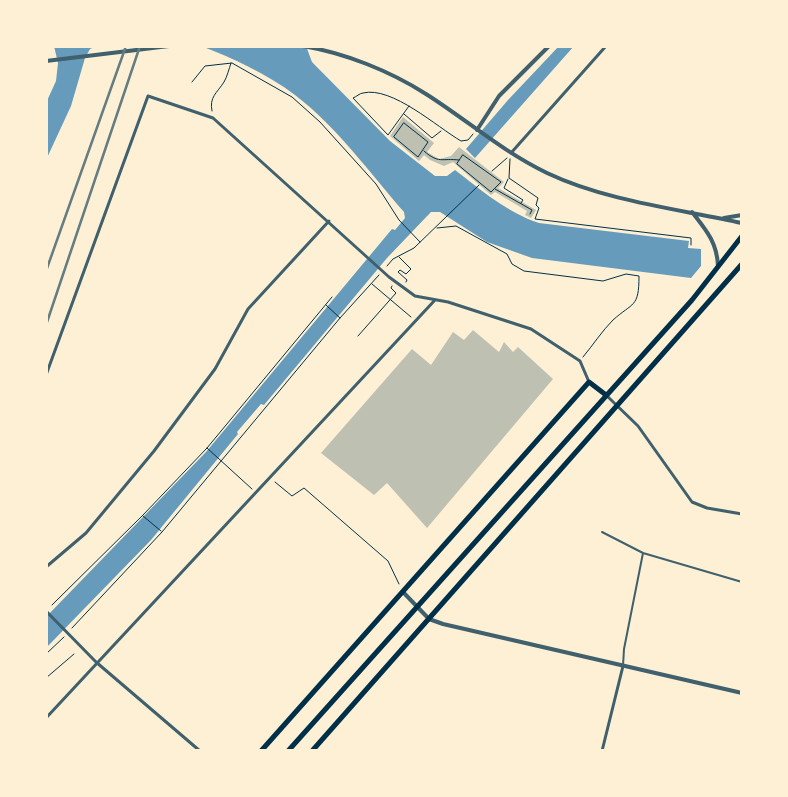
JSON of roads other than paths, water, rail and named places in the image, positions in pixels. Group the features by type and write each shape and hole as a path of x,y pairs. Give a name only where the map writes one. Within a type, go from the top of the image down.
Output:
{"main road":[{"path":"288,751 706,282 742,236"},
{"path":"312,751 742,264"},
{"path":"261,751 589,382 606,395"}],"street":[{"path":"46,61 169,46"},
{"path":"303,46 353,60 394,76 426,94 511,154 548,173 595,191 742,222"},
{"path":"477,130 498,96 549,46"},
{"path":"511,154 606,46"},
{"path":"46,374 148,96 213,118 350,240 388,277 415,296 435,300 531,329 580,361 589,382"},
{"path":"692,212 712,238 717,253 718,267"},
{"path":"723,218 742,215"},
{"path":"46,567 86,533 154,451 215,370 248,309 328,221"},
{"path":"46,718 96,662 435,300"},
{"path":"606,395 638,426 692,502 707,508 742,514"},
{"path":"403,592 415,607 429,619 742,693"},
{"path":"46,611 96,662 200,751"},
{"path":"602,751 623,666"}],"lane":[{"path":"602,532 643,553 742,582"},
{"path":"623,666 624,649 643,553"}],"water":[{"path":"54,46 97,46 90,49 85,58 71,106 46,160 46,103 56,81 58,63"},
{"path":"201,46 306,46 312,62 390,141 435,176 447,176 455,170 506,207 539,223 689,241 688,248 701,249 701,266 691,278 532,258 487,242 440,212 431,212 387,258 264,405 261,404 237,432 238,434 151,540 46,648 46,617 206,452 392,229 395,230 405,218 404,212 352,150 325,121 295,95 261,73"},
{"path":"559,46 574,46 475,158 466,149 508,100"}],"railway":[{"path":"46,271 126,46"},
{"path":"46,325 140,46"}]}
